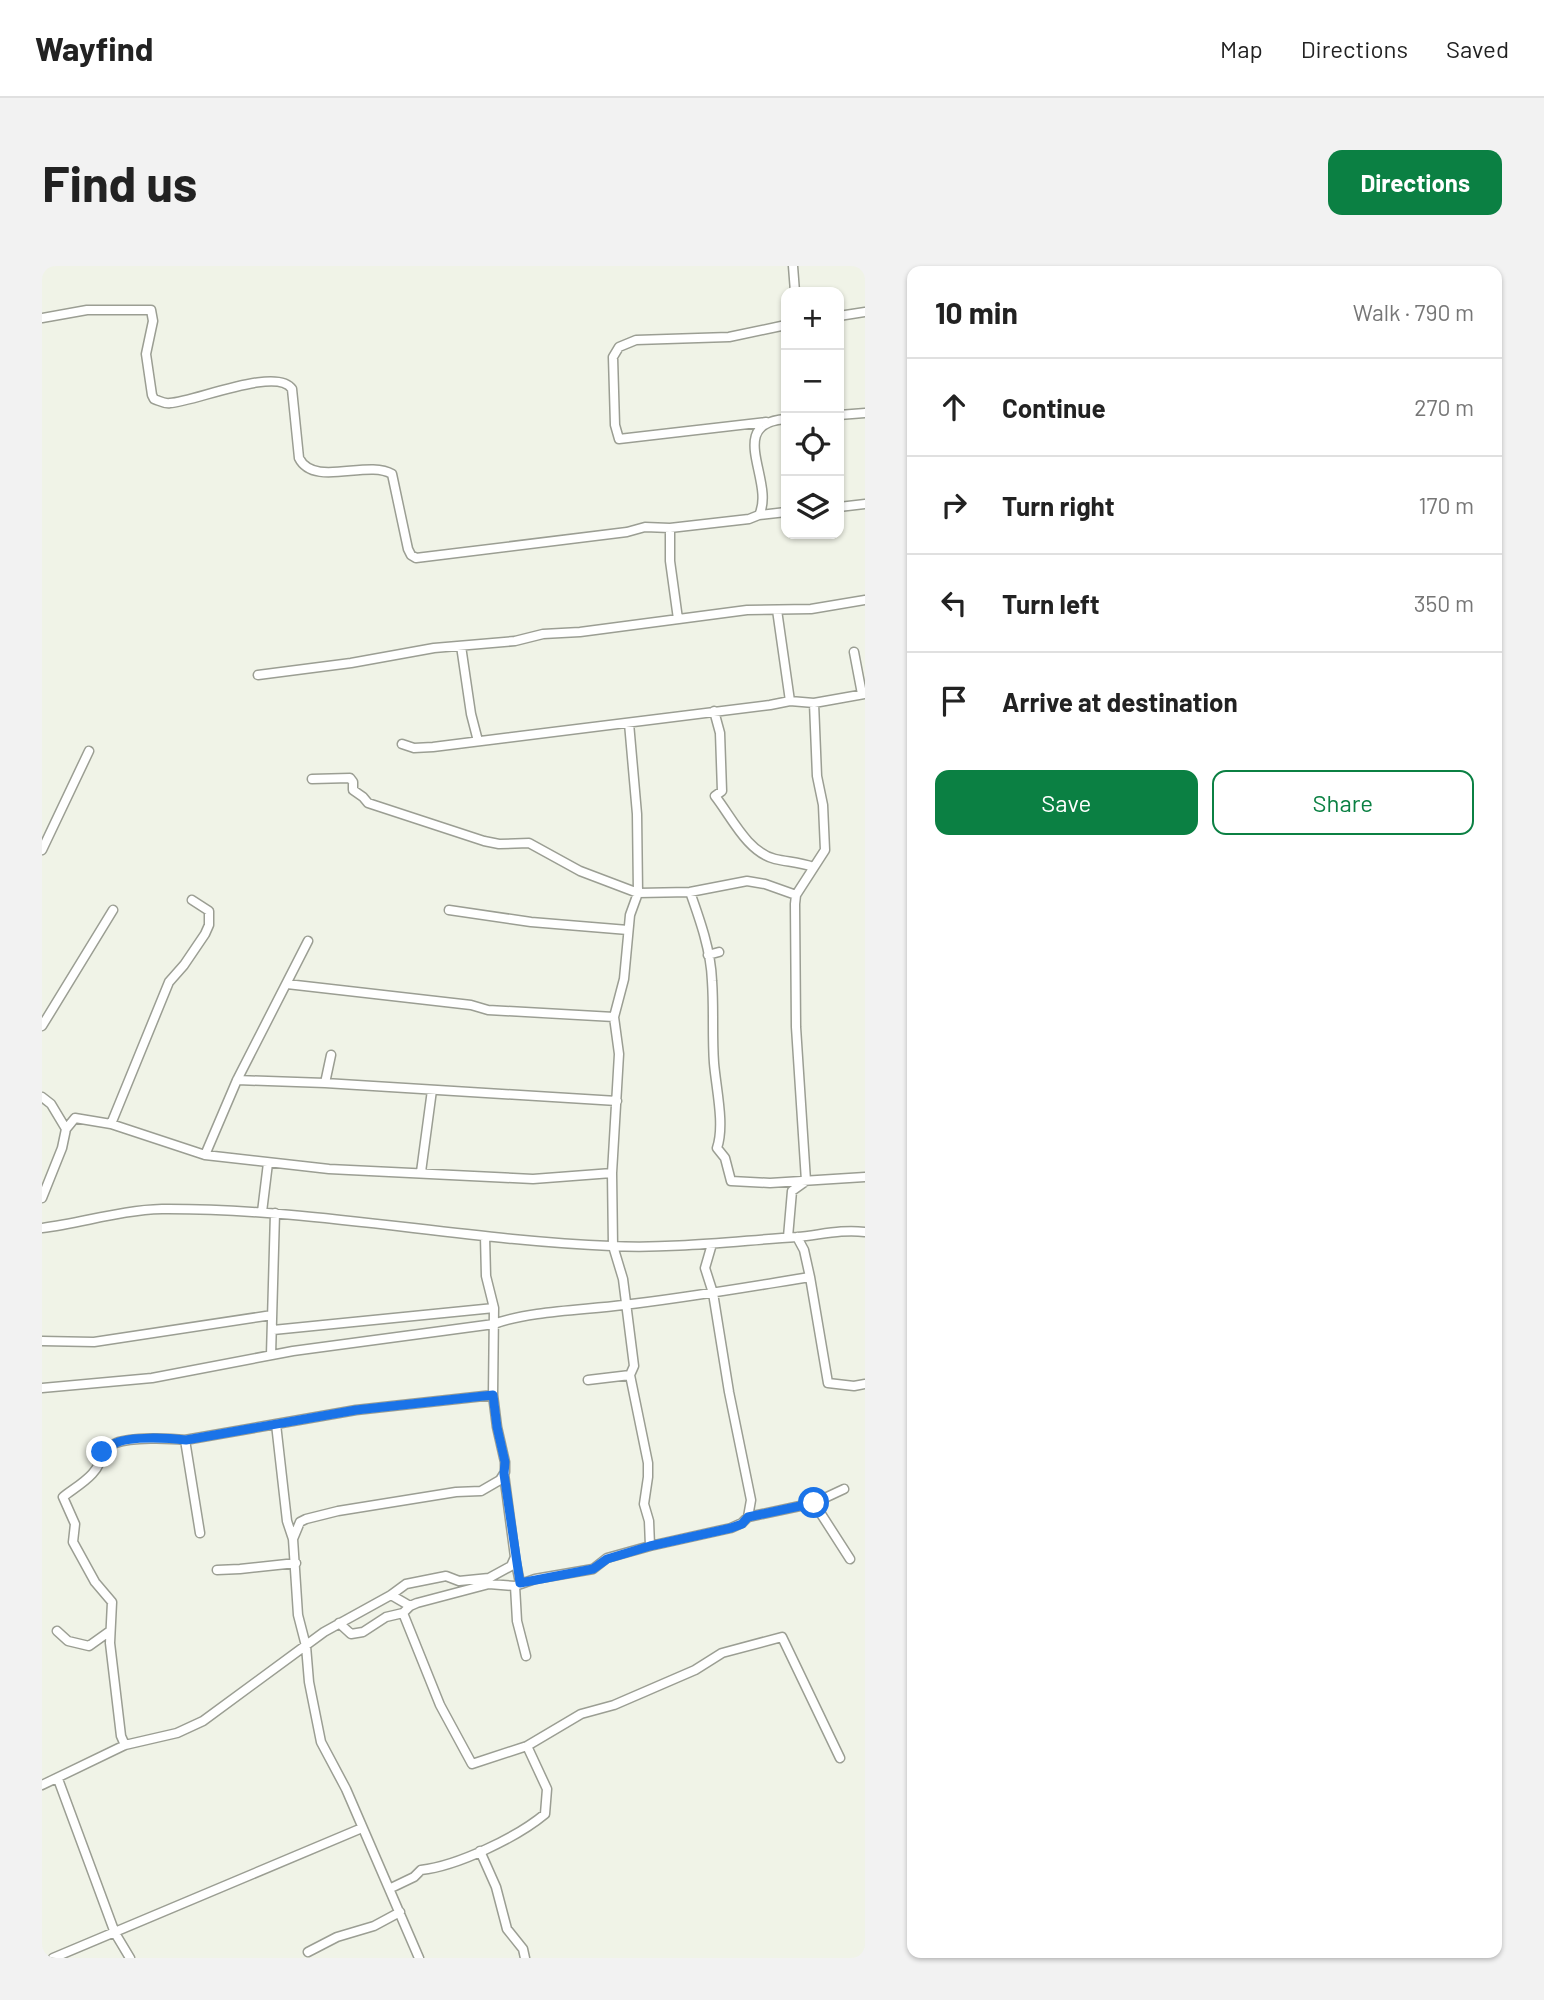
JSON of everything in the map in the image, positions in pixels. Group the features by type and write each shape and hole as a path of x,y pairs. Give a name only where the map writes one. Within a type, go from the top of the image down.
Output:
{"street":[{"path":"793,266 795,287"},
{"path":"42,318 87,310 151,310 153,321 146,354 152,395 154,399 166,404 191,400 238,386 284,382 289,384 292,389 299,458 302,464 316,472 382,469 392,474 408,548 416,558 627,532 645,527 670,528 781,513"},
{"path":"844,315 865,312"},
{"path":"781,326 729,337 636,340 619,347 613,357 615,425 619,439 781,420"},
{"path":"844,415 865,413"},
{"path":"759,515 764,496 754,449 755,438 769,422"},
{"path":"844,506 865,504"},
{"path":"670,528 670,561 678,619"},
{"path":"258,675 434,648 747,610 811,609 865,600"},
{"path":"777,610 790,701"},
{"path":"461,646 471,714 478,741"},
{"path":"402,744 414,748 433,747 790,701 814,703 863,694 854,652"},
{"path":"806,1181 794,964 796,895 813,867 824,856 825,850 823,805 817,776 814,703"},
{"path":"714,711 720,733 722,791 715,796 727,810 740,834 764,853 774,859 813,867"},
{"path":"629,723 637,814 638,893 630,915 624,979 614,1017 619,1054 612,1173 612,1246 623,1279 634,1366 630,1376 648,1463 644,1504 649,1521 650,1546"},
{"path":"42,850 89,751"},
{"path":"312,779 350,778 353,782 352,790 374,806 484,841 499,844 529,843 580,872 638,893 691,892 747,881 796,895"},
{"path":"691,892 712,980 712,1043 720,1102 720,1138 717,1148 724,1158 732,1181 769,1183 865,1177"},
{"path":"111,1125 169,982 192,954 209,925 209,911 192,900"},
{"path":"42,1026 113,910"},
{"path":"449,910 531,922 628,930"},
{"path":"205,1155 237,1080 308,941"},
{"path":"708,955 719,952"},
{"path":"287,985 488,1010 614,1017"},
{"path":"325,1083 331,1055"},
{"path":"237,1080 617,1101"},
{"path":"421,1172 432,1090"},
{"path":"42,1097 51,1104 66,1129"},
{"path":"42,1198 62,1148 66,1129 75,1118 111,1125 205,1155 268,1163 329,1169 533,1179 612,1173"},
{"path":"262,1212 268,1163"},
{"path":"806,1181 792,1191 793,1237 804,1250 828,1383 854,1386 865,1384"},
{"path":"42,1228 95,1217 160,1209 275,1213 485,1236 612,1246 712,1244 846,1230 865,1231"},
{"path":"271,1355 275,1213"},
{"path":"485,1236 486,1276 495,1324 493,1395 505,1462 504,1474 515,1557 517,1621 526,1656"},
{"path":"339,1623 351,1634 363,1632 406,1610 489,1584 517,1584 593,1569 607,1559 650,1546 742,1524 748,1517 751,1500 729,1392 713,1293 705,1268 712,1244"},
{"path":"42,1388 152,1378 271,1355 810,1277"},
{"path":"273,1330 494,1308"},
{"path":"42,1341 94,1342 272,1315"},
{"path":"588,1380 630,1376"},
{"path":"125,1745 121,1736 110,1632 111,1602 95,1582 73,1542 75,1524 63,1497 97,1469 102,1452 115,1443 165,1437 186,1440 379,1407 493,1395"},
{"path":"276,1424 287,1521 296,1563 298,1615 306,1646 309,1682 321,1742 346,1789 391,1888 419,1958"},
{"path":"186,1440 201,1533"},
{"path":"293,1539 300,1522 306,1519 338,1511 456,1492 481,1491 500,1480 504,1474"},
{"path":"748,1517 814,1503 844,1489"},
{"path":"814,1503 850,1559"},
{"path":"42,1785 125,1745 177,1733 204,1721 339,1623 406,1584 446,1576 459,1581 489,1578 511,1566 515,1557"},
{"path":"217,1570 296,1563"},
{"path":"391,1595 406,1610 440,1706 472,1764 527,1745 581,1714 614,1705 695,1670 722,1653 782,1637 839,1758"},
{"path":"57,1631 68,1641 89,1646 110,1632"},
{"path":"391,1888 414,1877 421,1870 436,1868 499,1844 528,1828 545,1814 547,1788 527,1745"},
{"path":"58,1779 115,1933 130,1958"},
{"path":"53,1958 362,1828"},
{"path":"480,1851 496,1887 507,1928 523,1949 525,1958"},
{"path":"308,1952 337,1937 374,1926 400,1912"}],"route":[{"path":"102,1452 115,1443 165,1437 186,1440 356,1410 493,1395 505,1462 504,1474 520,1583 593,1569 607,1559 650,1546 731,1528 742,1524 748,1517 814,1503"}]}
